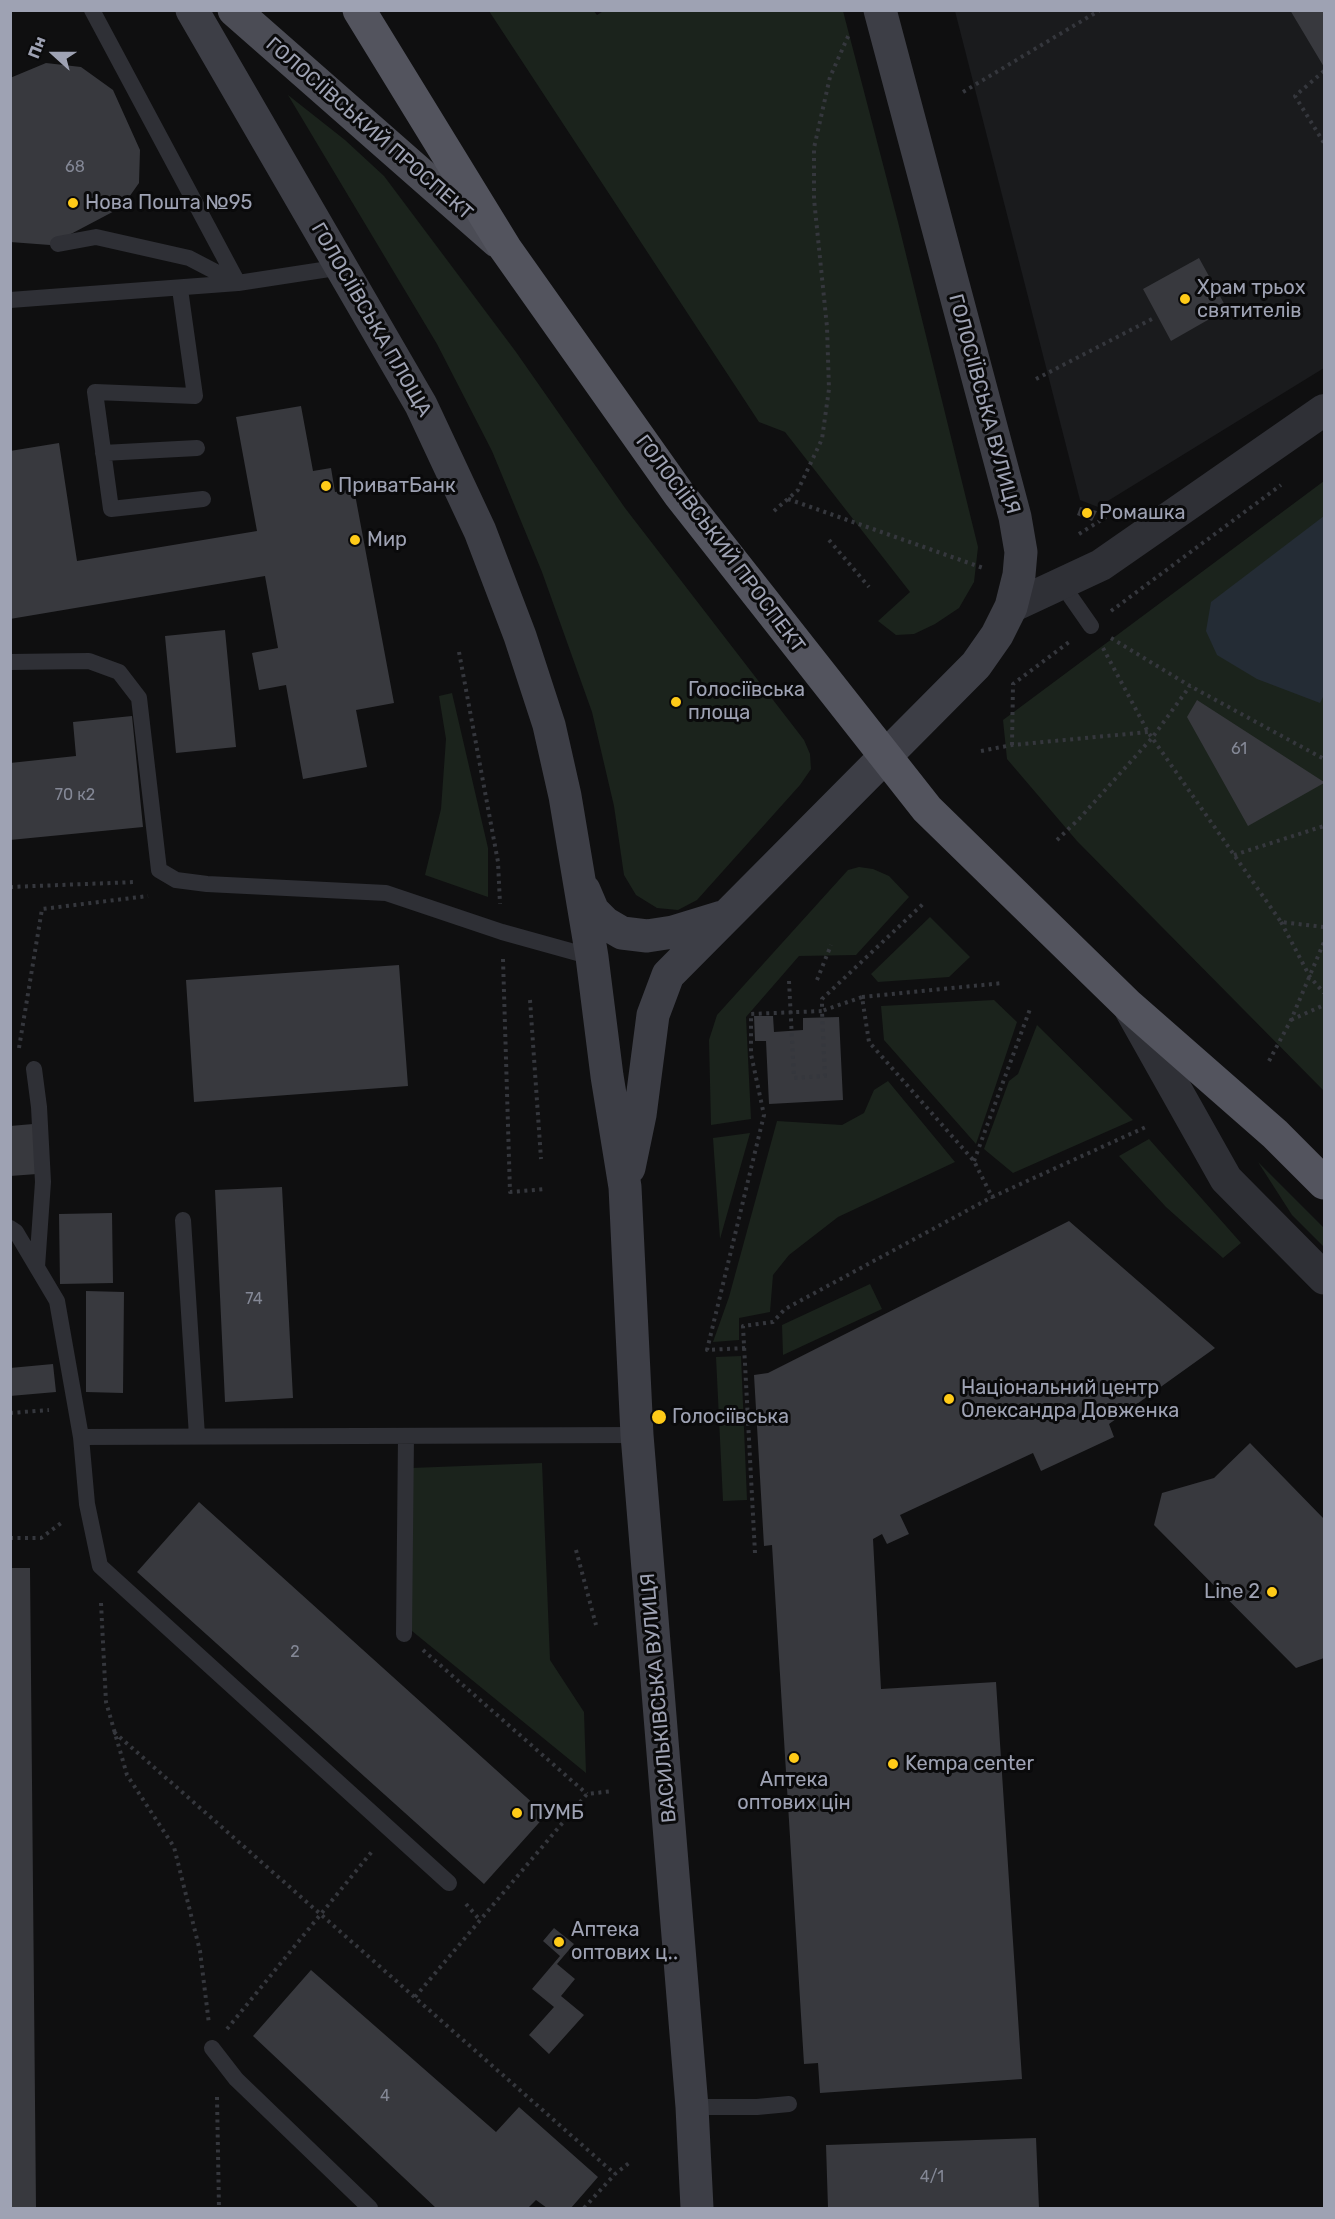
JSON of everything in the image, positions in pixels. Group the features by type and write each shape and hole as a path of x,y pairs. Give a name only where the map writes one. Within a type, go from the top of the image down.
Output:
{"highway":[{"name":"ГОЛОСІЇВСЬКИЙ ПРОСПЕКТ","path":"359,10 505,248 679,494 884,757 927,809 1129,1006 1275,1134 1324,1184"}],"main road":[{"name":"ГОЛОСІЇВСЬКА ПЛОЩА","path":"192,10 421,405 480,531 520,636 549,725 565,796 592,957 607,1076 625,1187"},
{"name":"ГОЛОСІЇВСЬКИЙ ПРОСПЕКТ","path":"234,10 505,248"},
{"name":"ГОЛОСІЇВСЬКА ВУЛИЦЯ","path":"868,17 1015,517 1021,552 1019,575 1011,607 997,635 976,665 884,757"},
{"path":"625,1187 640,1115 653,1015 668,975 884,757"},
{"path":"578,876 593,911 605,923 622,933 647,936 673,932 726,916"},
{"name":"ВАСИЛЬКІВСЬКА ВУЛИЦЯ","path":"625,1187 637,1435 692,2107 697,2208"}],"street":[{"path":"1011,607 1101,565 1324,410"},
{"name":"ГОЛОСІЇВСЬКИЙ ПРОСПЕКТ","path":"1129,1006 1226,1179 1324,1278"}],"lane":[{"path":"92,10 238,283"},
{"path":"58,244 96,237 189,258 238,283"},
{"path":"10,300 180,289 238,283 342,267"},
{"path":"180,289 195,396 94,392 111,509 203,499"},
{"path":"103,453 197,448"},
{"path":"1061,583 1091,626"},
{"path":"10,662 89,661 119,672 139,698 159,870 176,880 207,884 386,893 502,932 592,957"},
{"path":"34,1069 39,1107 43,1182 37,1267"},
{"path":"183,1220 197,1436"},
{"path":"10,1228 16,1232 57,1301 81,1437 87,1504 100,1566 449,1883"},
{"path":"81,1437 637,1435"},
{"path":"404,1634 406,1436"},
{"path":"212,2048 236,2079 370,2208"},
{"path":"692,2107 757,2107 789,2104"}],"path":[{"path":"963,92 1100,10"},
{"path":"774,511 798,490 822,439 829,389 827,327 814,199 814,148 830,77 841,48 868,17"},
{"path":"1324,71 1295,96 1324,143"},
{"path":"1036,379 1152,319"},
{"path":"1012,745 1013,684 1288,479"},
{"path":"788,499 987,569"},
{"path":"829,540 869,587"},
{"path":"1091,626 1190,686 1324,759"},
{"path":"1091,626 1148,732 1281,921 1310,977 1324,993"},
{"path":"1057,840 1152,738 1190,686"},
{"path":"981,751 1012,745 1148,732"},
{"path":"1234,855 1324,826"},
{"path":"17,1056 42,909 163,894 176,880"},
{"path":"10,887 140,882"},
{"path":"789,981 794,1078 825,1076 822,999 924,903"},
{"path":"1281,921 1324,927"},
{"path":"1269,1061 1291,1020 1324,942"},
{"path":"817,980 831,945"},
{"path":"745,1348 707,1350 764,1115 751,1054 751,1014 822,1011 862,997 1003,983"},
{"path":"862,997 869,1042 974,1161 992,1197"},
{"path":"530,1000 541,1159"},
{"path":"1291,1020 1324,1005"},
{"path":"974,1161 1030,1009"},
{"path":"755,1553 743,1326 773,1322 785,1308 992,1197 1148,1126"},
{"path":"10,1413 75,1408"},
{"path":"10,1538 41,1538"},
{"path":"576,1550 596,1625"},
{"path":"100,1566 106,1702 127,1775 174,1847 200,1951 218,2102 219,2208"},
{"path":"404,1634 587,1794"},
{"path":"114,1732 615,2174"},
{"path":"415,1997 587,1794 613,1791"},
{"path":"212,2048 390,1830"},
{"path":"584,2208 615,2174 629,2163"}],"shaded area":[{"path":"593,10 597,15 605,10 843,11 898,222 978,547 974,582 959,608 935,624 914,634 896,635 878,621 910,592 785,432 759,422 489,11"},
{"path":"955,11 1324,11 1324,368 1098,507 1080,500"},
{"path":"288,95 345,140 384,176 516,352 625,508 804,740 810,754 811,769 800,785 697,900 678,910 657,908 636,895 624,875 614,806 592,712 542,572 492,451 437,344"},
{"path":"1324,481 1324,1091 1077,841 1007,759 1003,720"},
{"path":"1324,516 1324,695 1320,703 1257,679 1217,655 1206,631 1211,602"},
{"path":"452,693 488,848 488,897 425,875 441,809 446,739 439,696"},
{"path":"859,867 873,869 889,876 909,897 856,955 799,956 746,1017 751,1119 711,1125 709,1040 717,1015 848,870"},
{"path":"930,917 970,957 949,977 878,982 871,974"},
{"path":"994,1000 1017,1022 976,1144 884,1040 881,1006"},
{"path":"1037,1025 1133,1120 1013,1173 984,1149 1009,1081 1018,1074"},
{"path":"888,1081 955,1162 838,1217 789,1255 773,1275 770,1312 739,1318 739,1340 713,1342 729,1297 777,1121 842,1125 864,1113 874,1090"},
{"path":"750,1133 720,1239 713,1138"},
{"path":"1149,1139 1241,1243 1223,1258 1166,1207 1119,1156"},
{"path":"1258,1162 1324,1228 1324,1247 1292,1215"},
{"path":"870,1284 882,1309 783,1355 782,1325"},
{"path":"741,1356 747,1500 723,1501 716,1357"},
{"path":"542,1463 550,1660 584,1712 586,1773 412,1631 411,1468"}],"building":[{"path":"1290,10 1324,10 1324,67"},
{"path":"46,63 81,67 113,90 140,150 139,183 122,207 50,245 10,242 10,78"},
{"name":"Храм трьох святителів","path":"1199,258 1227,309 1171,341 1143,289"},
{"path":"301,406 313,471 331,468 335,492 354,489 394,703 356,710 367,767 303,779 286,685 259,690 252,653 278,648 265,576 10,619 10,451 59,443 77,561 257,531 236,417"},
{"name":"Ромашка","path":"1080,507 1097,511 1092,521 1077,515"},
{"path":"225,630 236,747 176,753 165,636"},
{"path":"1197,700 1324,783 1248,826 1187,717"},
{"path":"132,716 143,827 10,840 10,763 76,756 73,722"},
{"path":"399,965 408,1086 194,1102 186,980"},
{"path":"754,1016 773,1016 774,1032 803,1030 803,1018 839,1017 843,1100 769,1104 766,1041 755,1041"},
{"path":"33,1124 37,1174 10,1176 10,1126"},
{"path":"282,1187 293,1398 225,1402 215,1190"},
{"path":"112,1213 113,1283 60,1284 59,1214"},
{"path":"1069,1221 1215,1348 1109,1424 1114,1437 1041,1471 1033,1453 900,1515 909,1534 887,1544 882,1534 873,1539 881,1689 996,1682 1022,2079 820,2093 818,2063 804,2064 772,1545 764,1546 754,1375 768,1373"},
{"path":"86,1291 124,1292 123,1393 86,1392"},
{"path":"53,1364 56,1392 10,1396 10,1368"},
{"name":"Line 2","path":"1250,1443 1324,1519 1324,1658 1296,1668 1154,1525 1162,1493 1214,1478"},
{"path":"199,1502 546,1815 484,1884 137,1572"},
{"path":"10,1568 30,1568 36,2208 10,2208"},
{"path":"554,1928 574,1944 557,1964 575,1979 561,1996 584,2015 549,2054 529,2035 554,2007 532,1989 560,1956 543,1941"},
{"path":"311,1970 496,2132 519,2107 598,2177 571,2208 547,2208 536,2200 528,2208 436,2208 253,2036"},
{"path":"1036,2138 1039,2208 828,2208 826,2145"}],"place":[{"name":"Нова Пошта №95","path":"73,203"},
{"name":"Храм трьох святителів","path":"1185,299"},
{"name":"ПриватБанк","path":"326,486"},
{"name":"Ромашка","path":"1087,513"},
{"name":"Мир","path":"355,540"},
{"name":"Голосіївська площа","path":"676,702"},
{"name":"Національний центр Олександра Довженка","path":"949,1399"},
{"name":"Голосіївська","path":"659,1417"},
{"name":"Line 2","path":"1272,1592"},
{"name":"Аптека оптових цін","path":"794,1758"},
{"name":"Kempa center","path":"893,1764"},
{"name":"ПУМБ","path":"517,1813"},
{"name":"Аптека оптових ц‥","path":"559,1942"}]}
